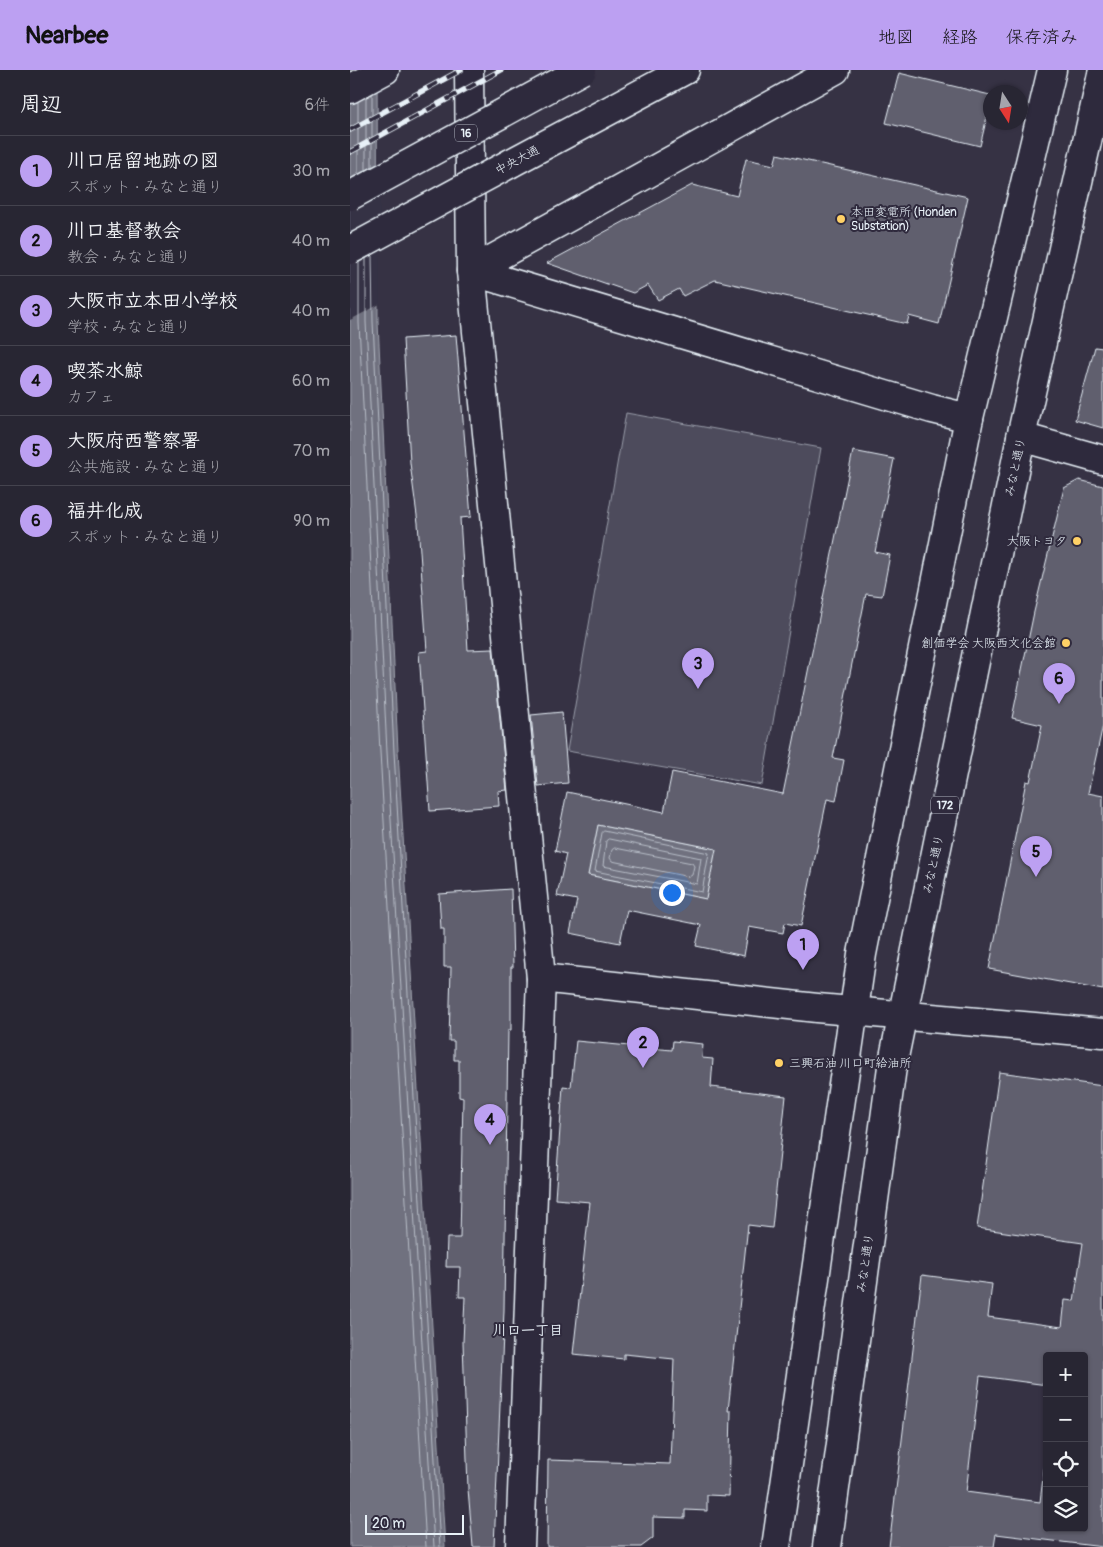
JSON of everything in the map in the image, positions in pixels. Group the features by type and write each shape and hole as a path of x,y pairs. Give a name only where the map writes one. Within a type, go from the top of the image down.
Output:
{"main road":[{"path":"350,89 385,70"},
{"path":"469,70 471,271 541,978 520,1547"},
{"name":"16","path":"350,196 582,70"},
{"name":"中央大通","path":"350,250 685,70"},
{"path":"471,271 835,70"},
{"path":"776,1547 862,954 969,418 1052,70"},
{"name":"みなと通り","path":"827,1547 892,1067 901,1016 1021,437 1103,70"},
{"path":"471,271 932,409 969,418"},
{"path":"1021,437 1103,460"},
{"path":"541,978 901,1016 1103,1033"}],"shaded area":[{"path":"626,413 821,448 762,785 567,751"}],"water":[{"path":"350,70 377,70 378,322 398,751 445,1547 350,1547"},
{"path":"598,825 716,849 706,899 588,875"}],"pier":[{"path":"380,186 380,304 350,320 350,203"}],"building":[{"path":"899,73 983,93 984,130 980,146 886,123"},
{"name":"本田変電所 (Honden Substation)","path":"777,154 968,197 939,324 909,316 907,324 715,280 683,296 679,289 658,300 648,285 633,293 547,263 692,185 737,196 746,159 774,165"},
{"path":"456,335 471,517 460,518 468,650 493,649 507,790 498,791 499,806 430,811 419,652 427,651 418,523 410,463 403,339"},
{"path":"1095,347 1103,348 1103,428 1075,420"},
{"path":"853,451 894,459 875,552 890,555 882,596 866,594 833,758 844,760 836,801 827,799 801,926 785,923 783,933 749,927 744,956 696,946 701,925 627,910 620,943 570,933 577,900 557,896 566,854 555,851 567,792 664,812 672,772 783,794","holes":["598,825 716,849 706,899 588,875"]},
{"path":"1079,480 1103,486 1103,725 1088,793 1103,796 1103,990 989,969 1026,781 1030,782 1042,725 1012,718 1034,612 1064,488"},
{"path":"562,712 568,783 538,786 531,715"},
{"path":"511,889 513,967 511,967 511,1030 508,1030 504,1310 494,1547 473,1547 468,1489 463,1342 465,1297 459,1297 460,1267 446,1267 447,1238 460,1238 463,1098 459,1097 459,1060 454,1060 454,1041 449,1041 451,967 444,967 444,929 441,929 439,894"},
{"path":"576,1041 672,1050 673,1041 703,1044 702,1058 713,1059 711,1087 786,1096 772,1228 748,1225 728,1411 731,1411 729,1496 707,1495 707,1511 685,1510 685,1518 653,1517 653,1538 641,1547 547,1547 548,1460 670,1464 674,1359 624,1354 624,1359 573,1354 590,1202 555,1199 563,1086 571,1087"},
{"path":"999,1072 1103,1086 1103,1547 996,1534 994,1547 889,1547 922,1275 992,1284 988,1317 1062,1327 1065,1300 1074,1301 1083,1243 977,1228","holes":["1043,1352 1088,1352 1088,1532 1043,1532 1043,1478 1040,1502 966,1492 980,1376 1043,1384"]}],"railway":[{"path":"350,130 461,70"},
{"path":"350,152 501,70"}],"place":[{"name":"本田変電所 (Honden Substation)","path":"841,219"},
{"name":"大阪トヨタ","path":"1077,541"},
{"name":"創価学会 大阪西文化会館","path":"1066,643"},
{"name":"大阪市立本田小学校","path":"698,689"},
{"name":"福井化成","path":"1059,704"},
{"name":"大阪府西警察署","path":"1036,877"},
{"name":"川口居留地跡の図","path":"803,970"},
{"name":"三興石油 川口町給油所","path":"779,1063"},
{"name":"川口基督教会","path":"643,1068"},
{"name":"喫茶水鯨","path":"490,1145"}],"district":[{"name":"川口一丁目","path":"528,1330"}]}
